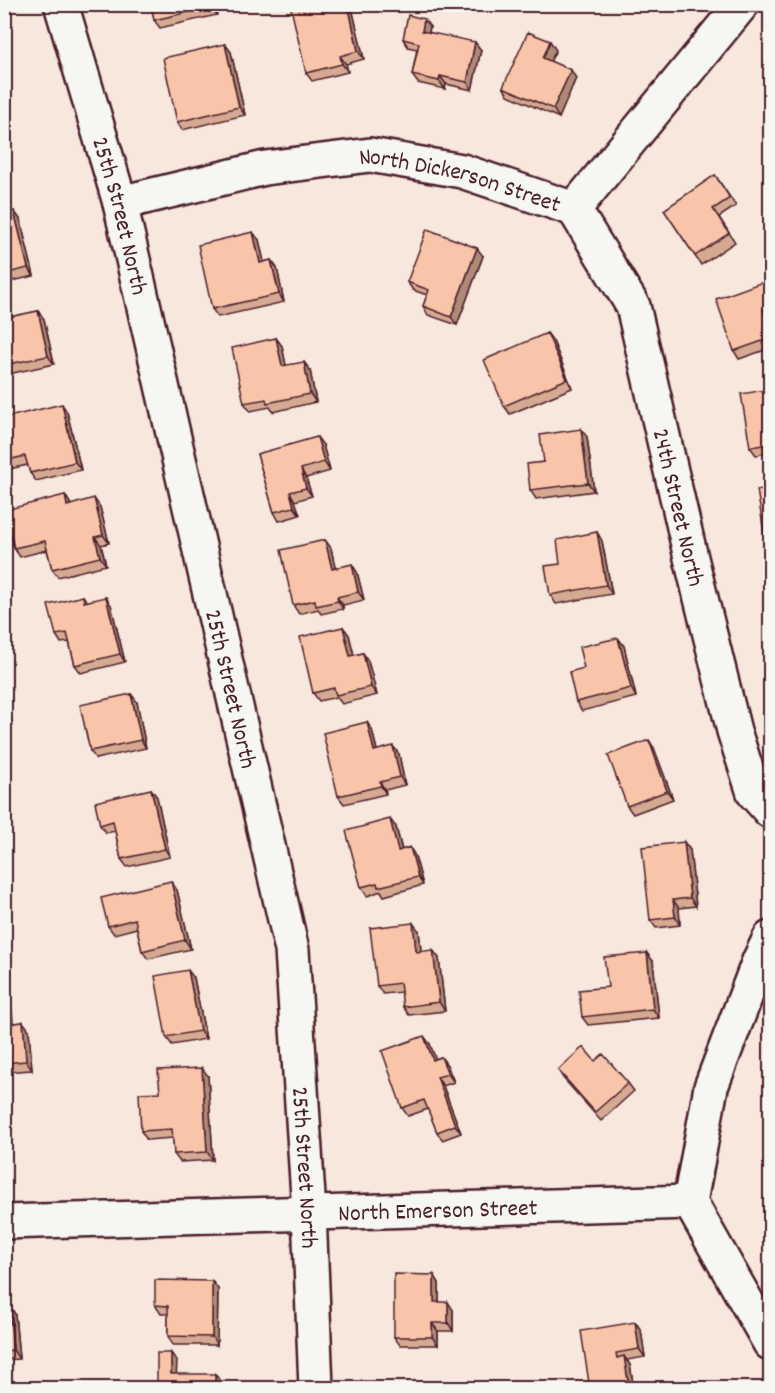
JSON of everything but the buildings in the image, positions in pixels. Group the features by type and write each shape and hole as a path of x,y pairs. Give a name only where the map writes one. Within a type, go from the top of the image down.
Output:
{"street":[{"name":"25th Street North","path":"61,4 120,203 292,950 309,1212 316,1389"},
{"name":"North Dickerson Street","path":"120,203 265,168 370,155 462,171 574,209 742,4"},
{"name":"24th Street North","path":"574,209 633,306 734,731 754,793 771,811"},
{"path":"771,938 759,961 711,1087 690,1202 771,1342"},
{"name":"North Emerson Street","path":"4,1222 690,1202"}]}
